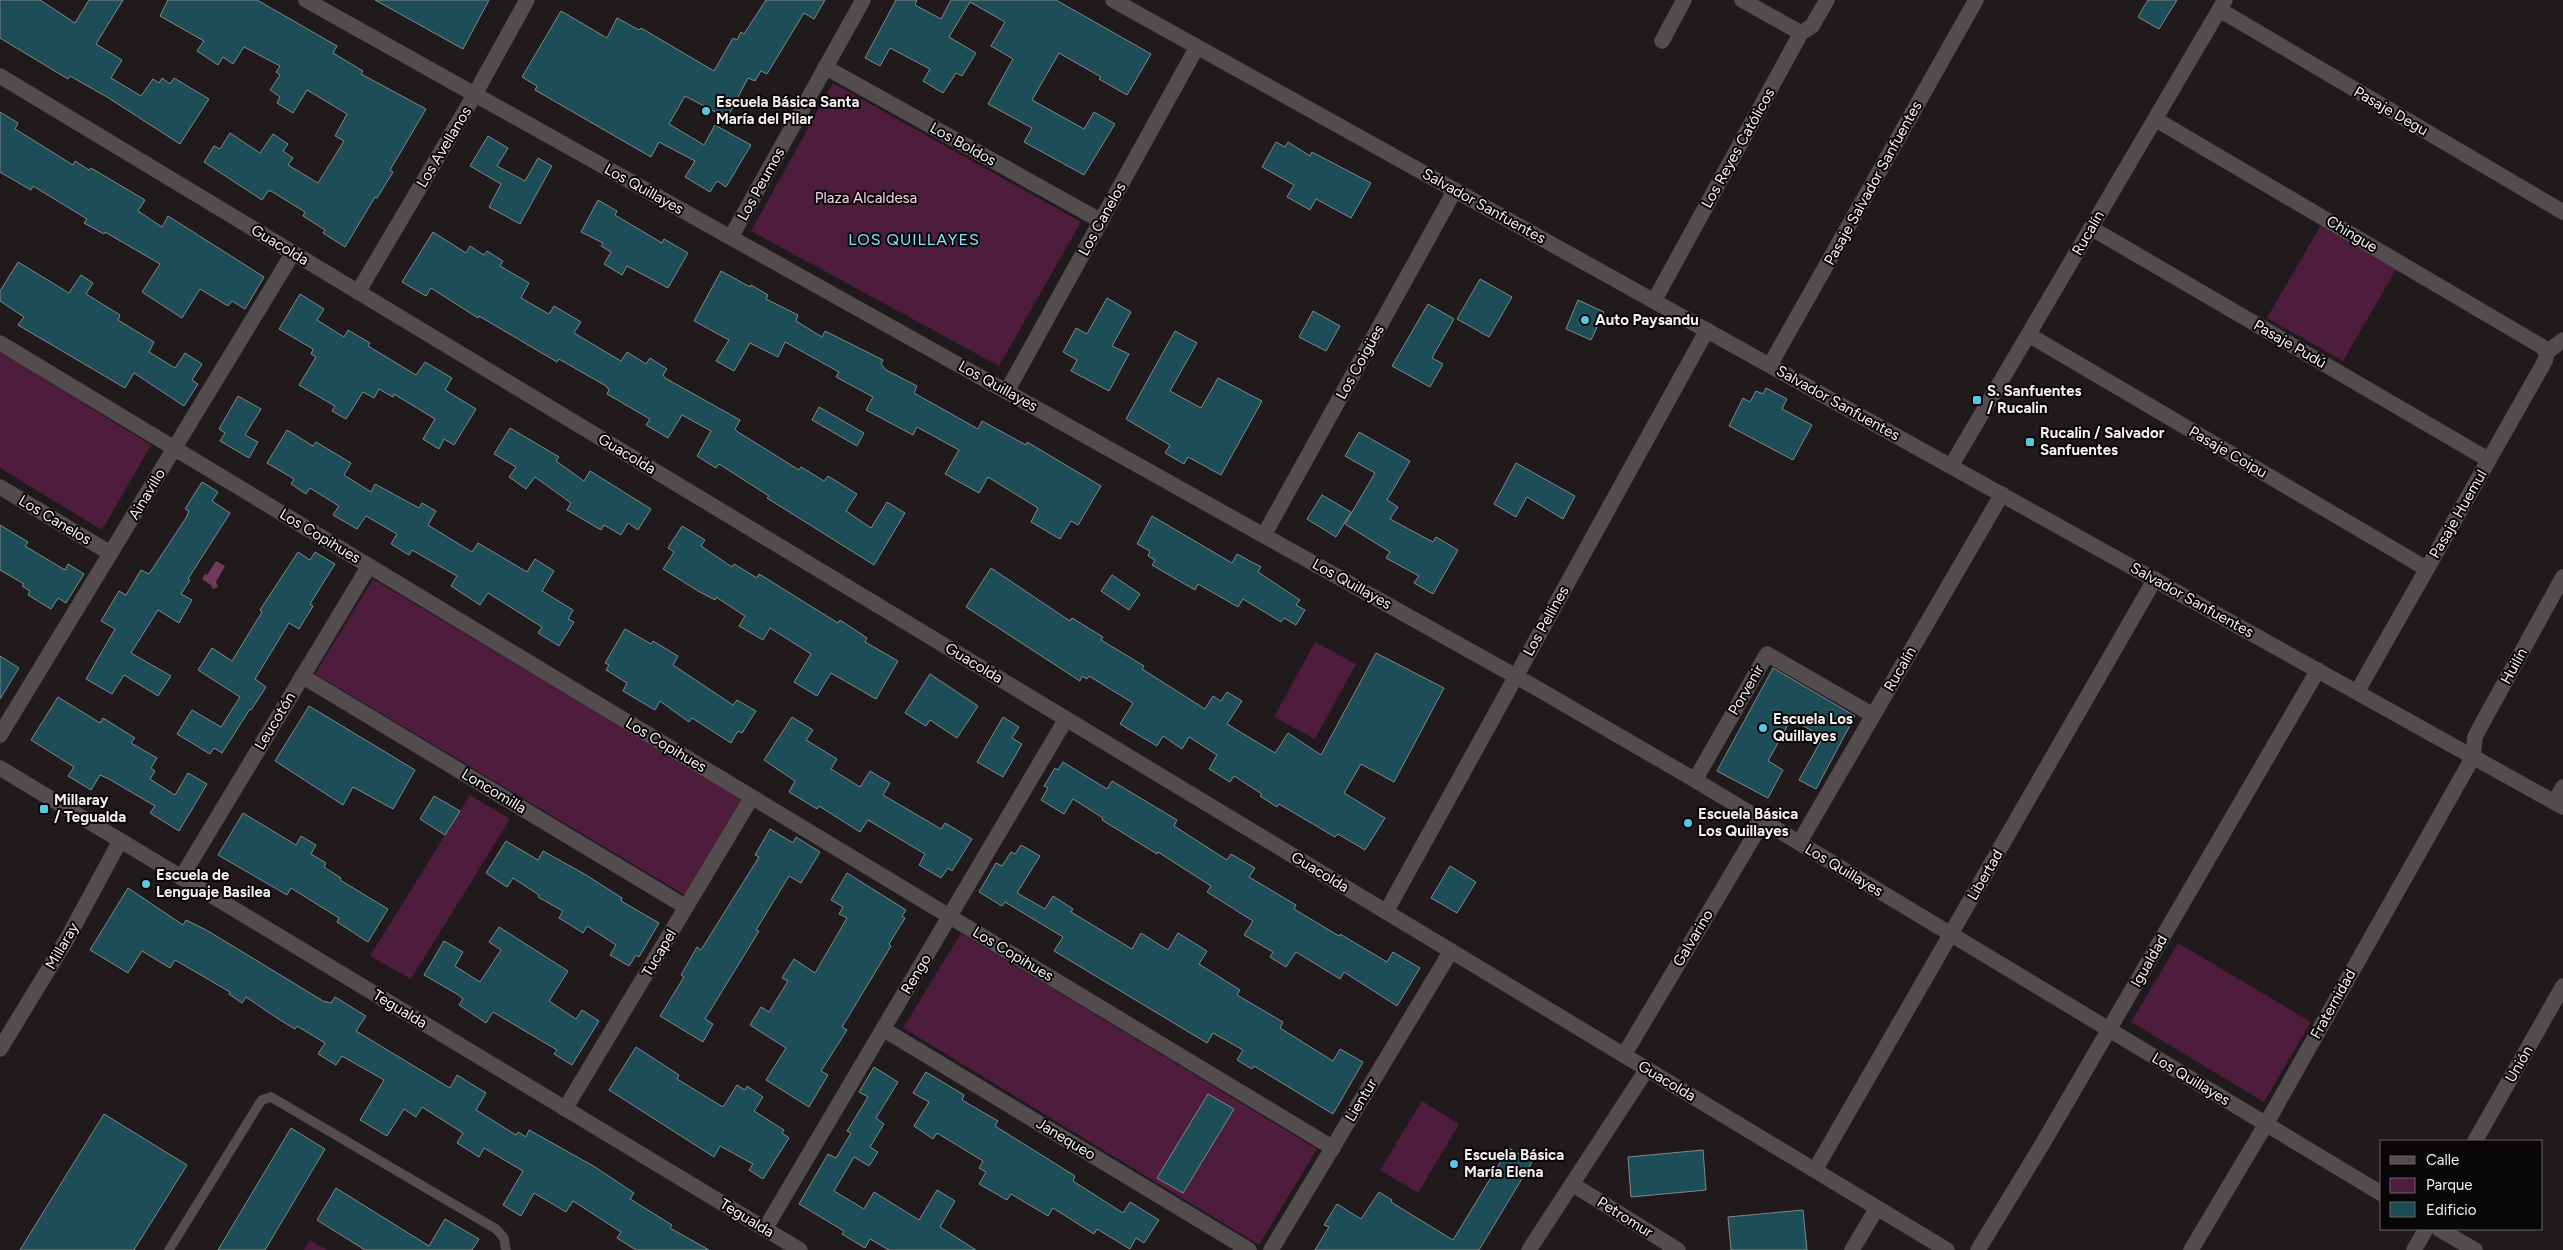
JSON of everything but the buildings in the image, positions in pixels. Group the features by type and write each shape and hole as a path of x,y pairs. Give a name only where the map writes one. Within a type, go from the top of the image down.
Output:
{"street":[{"name":"Los Quillayes","path":"306,0 1516,676 1695,780 2380,1193"},
{"name":"Los Avellanos","path":"358,292 475,94 527,0"},
{"name":"Los Peumos","path":"731,237 863,0"},
{"name":"Salvador Sanfuentes","path":"1113,0 2559,805"},
{"path":"1662,41 1684,0"},
{"path":"1742,0 1801,33"},
{"name":"Los Reyes Católicos","path":"1654,301 1801,33 1812,26 1827,0"},
{"name":"Pasaje Salvador Sanfuentes","path":"1770,365 1976,0"},
{"name":"Rucalín","path":"1951,466 2222,5"},
{"name":"Pasaje Degu","path":"2222,5 2563,212"},
{"name":"Los Canelos","path":"1007,391 1198,47"},
{"name":"Los Boldos","path":"825,67 1101,221"},
{"name":"Guacolda","path":"0,76 1947,1250"},
{"name":"Chingue","path":"2155,119 2541,346 2547,352"},
{"name":"Los Coigües","path":"1264,535 1455,190"},
{"name":"Pasaje Pudú","path":"2091,228 2489,460"},
{"name":"Ainavillo","path":"0,735 293,252"},
{"name":"Los Pellines","path":"1386,912 1707,330"},
{"name":"Pasaje Coipu","path":"2029,335 2427,569"},
{"name":"Pasaje Huemul","path":"2357,692 2545,361 2547,352 2557,347 2563,340"},
{"name":"Los Copihues","path":"0,343 1333,1148"},
{"name":"Los Canelos","path":"0,487 110,553"},
{"name":"Rucalín","path":"1799,843 2002,494"},
{"name":"Leucotón","path":"181,878 369,566"},
{"name":"Huilín","path":"2473,757 2475,737 2479,728 2563,577"},
{"name":"Libertad","path":"1815,1170 2155,579"},
{"name":"Porvenir","path":"1695,780 1767,654 1873,715"},
{"name":"Igualdad","path":"1978,1250 2109,1030 2318,670"},
{"name":"Loncomilla","path":"302,676 686,907"},
{"name":"Rengo","path":"765,1229 1066,719"},
{"name":"Fraternidad","path":"2191,1250 2266,1124 2473,757"},
{"name":"Tegualda","path":"0,768 800,1250"},
{"path":"2559,805 2563,787"},
{"name":"Tucapel","path":"565,1109 752,797"},
{"name":"Galvarino","path":"1624,1055 1763,821"},
{"name":"Millaray","path":"0,1049 67,939 120,840"},
{"name":"Lientur","path":"1271,1250 1451,951"},
{"name":"Unión","path":"2476,1140 2563,986"},
{"name":"Janequeo","path":"883,1029 1249,1250"},
{"path":"1529,1250 1647,1069"},
{"name":"Petromur","path":"1572,1184 1678,1250"},
{"path":"1852,1250 1877,1208"},
{"path":"2414,1250 2425,1230"},
{"path":"2441,1230 2474,1250"}],"lane":[{"path":"169,1250 259,1104 262,1100 271,1097 496,1229 504,1238 506,1250"}],"green space":[{"name":"Plaza Alcaldesa","path":"833,83 1081,222 999,366 751,231"},
{"path":"2322,223 2397,268 2343,361 2267,318"},
{"path":"0,352 151,445 102,530 0,468"},
{"path":"373,579 746,801 688,897 315,674"},
{"path":"1315,642 1356,664 1315,739 1274,717"},
{"path":"470,795 510,819 411,979 370,956"},
{"path":"961,933 1317,1149 1259,1245 903,1028"},
{"path":"2178,943 2311,1022 2264,1102 2131,1022"},
{"path":"1422,1101 1459,1124 1418,1193 1380,1170"},
{"path":"310,1240 327,1250 304,1250"}],"shaded area":[{"path":"216,561 225,566 216,582 218,587 213,589 211,585 202,579"}],"place":[{"name":"Escuela Básica Santa María del Pilar","path":"706,111"},
{"name":"Auto Paysandu","path":"1585,320"},
{"name":"S. Sanfuentes / Rucalin","path":"1977,400"},
{"name":"Rucalin / Salvador Sanfuentes","path":"2030,442"},
{"name":"Escuela Los Quillayes","path":"1763,728"},
{"name":"Millaray / Tegualda","path":"44,809"},
{"name":"Escuela Básica Los Quillayes","path":"1688,823"},
{"name":"Escuela de Lenguaje Basilea","path":"146,884"},
{"name":"Escuela Básica María Elena","path":"1454,1164"}],"district":[{"name":"LOS QUILLAYES","path":"914,239"}]}
